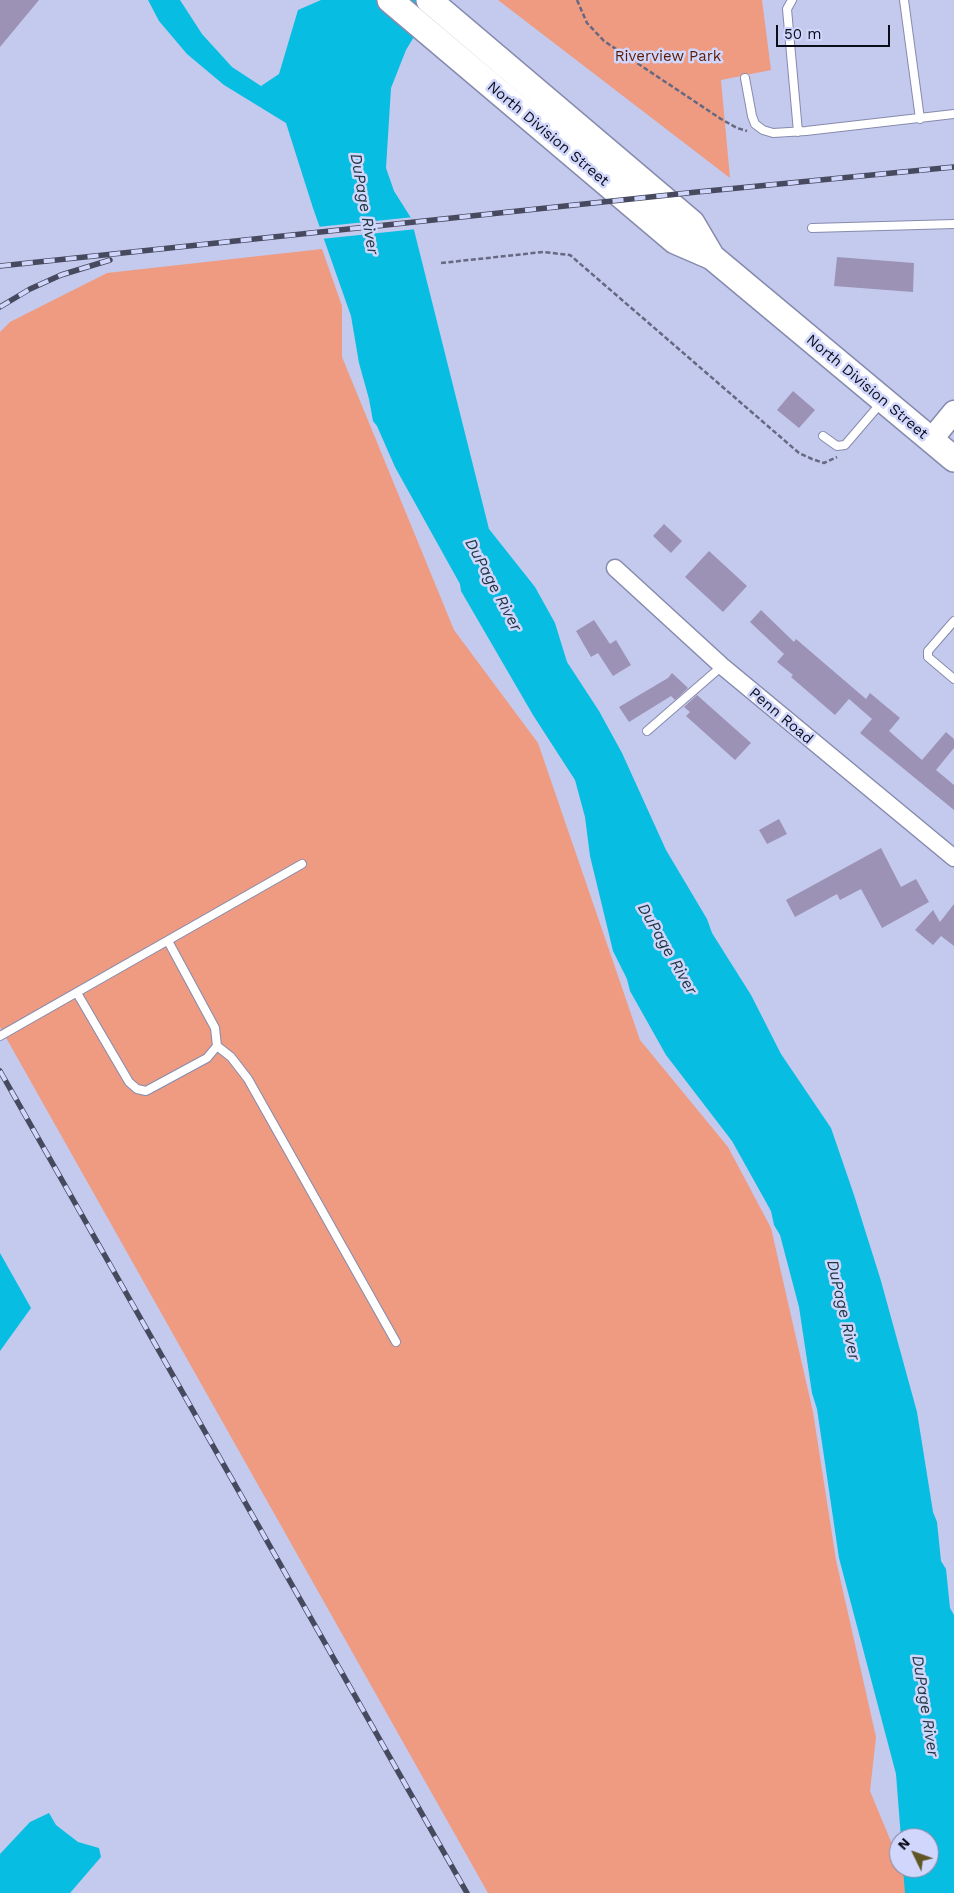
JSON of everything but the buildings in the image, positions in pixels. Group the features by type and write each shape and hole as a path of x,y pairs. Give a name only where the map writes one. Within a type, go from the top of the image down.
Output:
{"main road":[{"name":"North Division Street","path":"390,0 675,241 712,257 954,460"},
{"name":"North Division Street","path":"429,0 692,223 712,257"},
{"path":"931,440 954,412"}],"street":[{"name":"Penn Road","path":"614,568 722,666 954,858"}],"lane":[{"path":"792,0 787,9 798,132"},
{"path":"904,0 920,119"},
{"path":"745,78 755,124 763,130 773,133 798,132 954,114"},
{"path":"812,228 954,224"},
{"path":"823,436 837,446 844,445 883,400"},
{"path":"954,621 928,651 928,657 954,680"},
{"path":"648,730 722,666"},
{"path":"0,1036 302,864"},
{"path":"77,993 129,1082 137,1089 146,1092 208,1058 217,1046 215,1028 168,941"},
{"path":"217,1046 231,1057 248,1079 396,1342"}],"path":[{"path":"577,0 587,23 604,41 737,128 750,131 763,130"},
{"path":"440,263 543,252 570,254 800,453 812,460 824,462 836,459 844,445"}],"green space":[{"name":"Riverview Park","path":"498,0 762,0 771,70 721,80 730,178"},
{"path":"322,249 342,306 342,357 454,630 538,743 640,1040 728,1147 771,1228 813,1412 836,1560 876,1737 870,1791 889,1837 889,1878 906,1878 912,1893 488,1893 0,1027 0,332 10,322 107,273"}],"water":[{"name":"DuPage River","path":"148,0 180,0 202,34 232,67 261,86 279,74 298,10 321,0 436,0 406,50 391,88 386,168 394,191 411,218 489,529 535,587 555,623 567,662 599,711 622,753 666,850 707,919 712,933 751,995 781,1054 831,1128 854,1195 881,1281 917,1412 933,1512 937,1522 941,1561 946,1569 950,1608 954,1615 954,1893 905,1893 904,1878 939,1878 939,1828 900,1828 896,1774 839,1558 817,1409 812,1393 799,1307 780,1235 774,1225 771,1211 732,1141 666,1055 630,991 627,979 613,951 590,856 585,817 575,780 533,715 461,591 460,584 395,467 373,421 359,363 351,316 313,208 286,123 224,85 187,54 159,21"},
{"path":"0,1253 31,1308 0,1351"},
{"path":"49,1813 56,1825 78,1842 99,1848 101,1857 70,1893 0,1893 0,1854 30,1822"}],"pier":[{"path":"414,217 417,229 321,239 317,227"}],"railway":[{"path":"0,266 697,192 954,167"},
{"path":"0,307 30,289 61,275 110,260"},
{"path":"0,1071 467,1893"}]}
